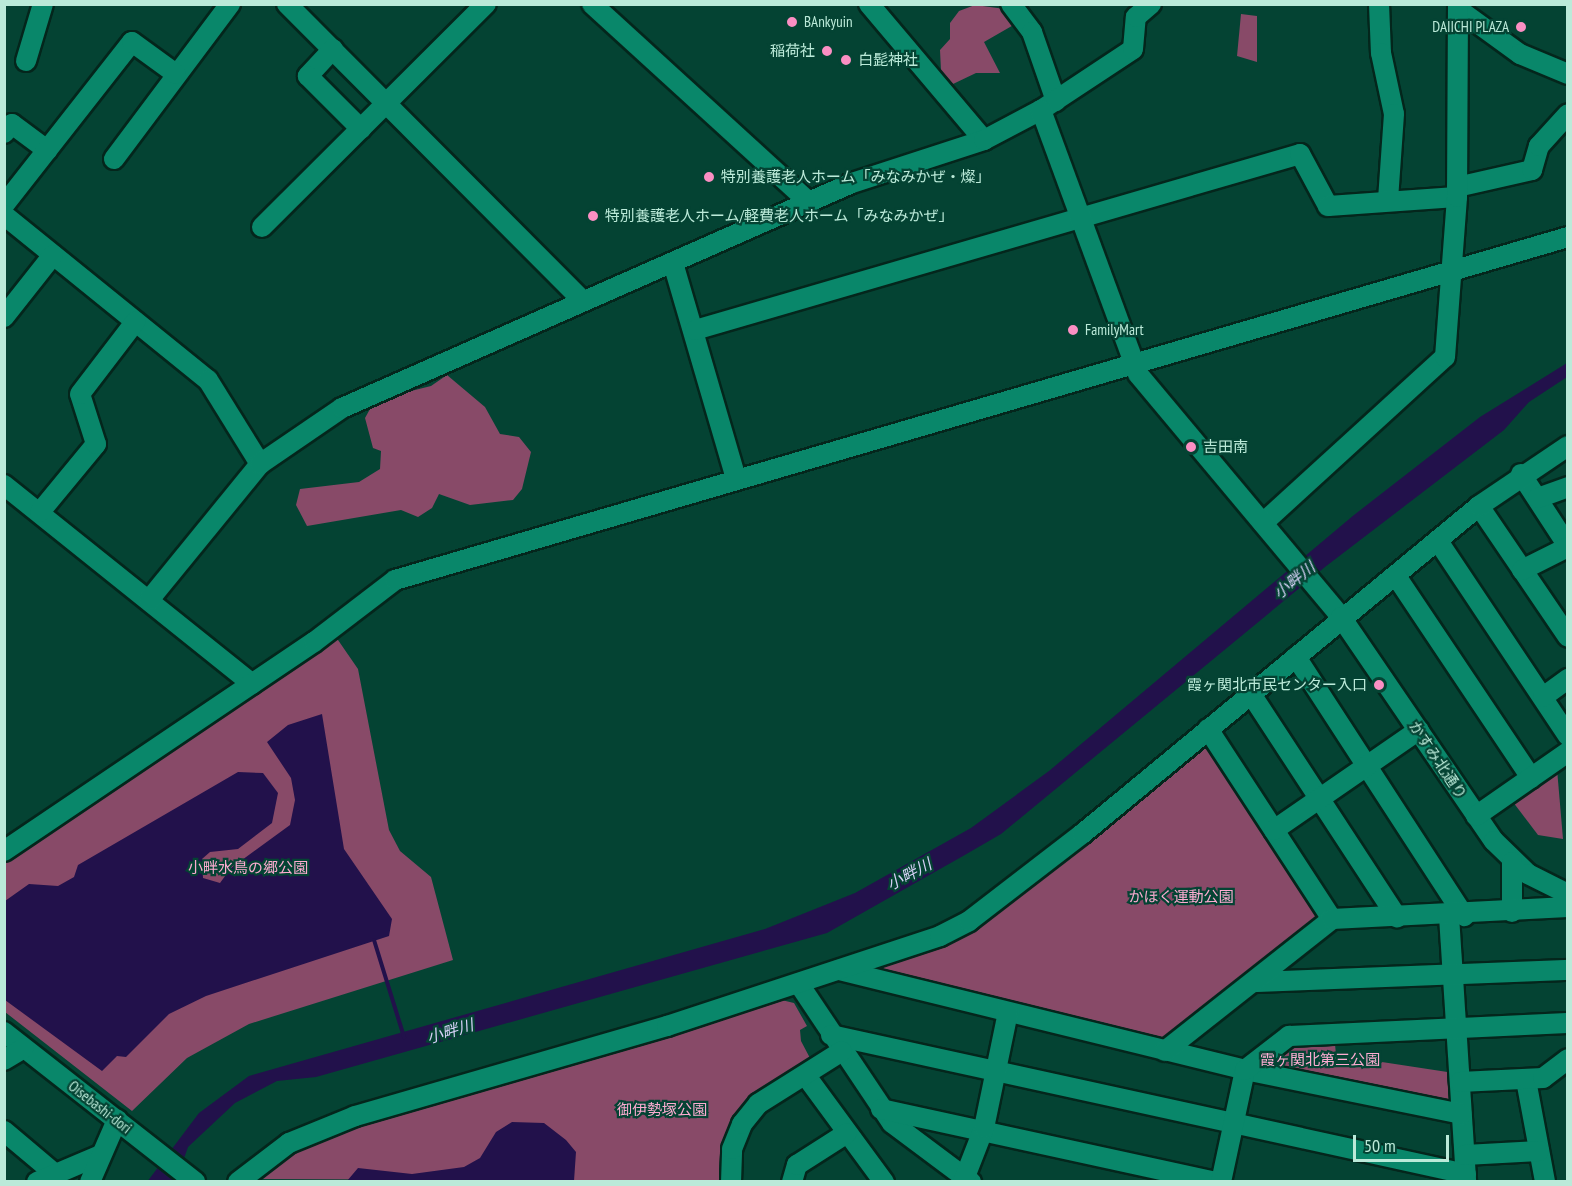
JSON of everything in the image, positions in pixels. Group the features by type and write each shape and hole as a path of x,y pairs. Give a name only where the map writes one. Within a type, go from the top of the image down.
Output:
{"street":[{"path":"26,61 43,4"},
{"path":"114,159 230,4"},
{"path":"287,4 583,301"},
{"path":"262,227 486,4"},
{"path":"592,4 810,203"},
{"path":"869,4 984,140"},
{"name":"かすみ北通り","path":"1011,4 1032,32 1048,106 1078,219 1132,362 1335,610 1476,816 1512,862 1568,894"},
{"path":"1378,4 1381,53 1394,114 1388,200"},
{"path":"1458,7 1520,54 1568,74"},
{"path":"1265,525 1435,371 1448,346 1458,192 1458,7"},
{"path":"149,600 260,464 373,392 810,203 984,140 1048,106 1133,49 1137,8"},
{"path":"8,192 47,150 132,42 176,74"},
{"path":"333,49 308,76 361,129"},
{"path":"694,330 1300,154 1328,206 1458,192 1532,170 1539,146 1568,114"},
{"path":"4,133 12,124 47,150"},
{"path":"4,215 208,380 260,464"},
{"path":"4,851 252,684 394,580 1132,362 1568,237"},
{"path":"4,317 52,255"},
{"path":"673,262 736,478"},
{"path":"40,512 96,444 80,394 135,322"},
{"path":"238,1182 289,1143 344,1120 799,984 969,921 1296,657 1335,610 1396,576 1521,474 1568,446"},
{"path":"1521,474 1568,547 1522,570"},
{"path":"4,485 252,684"},
{"path":"1538,498 1568,487"},
{"path":"1479,506 1522,570 1561,614 1568,638"},
{"path":"1438,541 1568,736"},
{"path":"1396,576 1531,778"},
{"path":"1296,657 1456,916 1453,976 1465,1170"},
{"path":"1543,697 1568,680"},
{"path":"1251,694 1397,917"},
{"path":"1208,729 1332,919"},
{"path":"1274,830 1419,730"},
{"path":"1476,816 1568,752"},
{"path":"1512,862 1512,912"},
{"path":"1165,1051 1332,919 1456,916 1568,907"},
{"path":"1254,982 1453,976 1568,969"},
{"path":"839,970 1245,1070 1462,1114"},
{"path":"799,984 881,1109 967,1180 984,1128 1008,1012"},
{"path":"1221,1182 1245,1070 1289,1036 1457,1031 1568,1023"},
{"name":"Oisebashi-dori","path":"4,1032 195,1182"},
{"path":"836,1043 994,1073 1233,1126 1465,1170 1539,1151"},
{"path":"731,1182 732,1149 742,1124 759,1104 806,1076 836,1043"},
{"path":"4,1060 24,1048"},
{"path":"1460,1082 1526,1080 1551,1076 1568,1059"},
{"path":"806,1076 884,1182"},
{"path":"1526,1080 1545,1182"},
{"path":"881,1109 984,1128 1216,1182"},
{"path":"90,1182 98,1156 123,1125"},
{"path":"4,1131 55,1174"},
{"path":"792,1182 797,1166 847,1133"},
{"path":"37,1182 98,1156"}],"green space":[{"path":"975,5 1005,9 1017,23 984,42 1000,73 976,73 953,84 941,71 940,50 950,39 950,23 959,11"},
{"path":"1241,14 1257,16 1257,62 1237,56"},
{"path":"447,375 485,407 500,434 519,437 531,452 522,489 513,500 470,505 439,494 432,508 418,517 401,510 307,526 296,505 300,489 359,482 380,469 381,451 373,448 365,418 375,400 431,386"},
{"name":"小畔水鳥の郷公園","path":"328,639 338,640 358,669 389,830 400,851 431,877 453,960 249,1024 187,1058 132,1111 5,1012 4,858"},
{"name":"かほく運動公園","path":"1206,742 1324,916 1165,1042 857,973 978,927"},
{"path":"1557,769 1563,839 1538,835 1513,802"},
{"name":"御伊勢塚公園","path":"769,997 794,1003 807,1026 800,1030 801,1041 811,1060 766,1091 722,1181 256,1179 291,1150 344,1127"},
{"name":"霞ヶ関北第三公園","path":"1288,1041 1335,1044 1336,1055 1454,1073 1452,1105 1264,1065"}],"water":[{"name":"小畔川","path":"1567,363 1567,377 1529,402 1504,430 1325,567 1001,834 963,856 827,933 316,1077 277,1081 235,1103 188,1147 176,1181 147,1182 199,1113 249,1076 765,929 855,893 971,828 1049,771 1354,515 1480,417"},
{"path":"322,714 344,849 392,919 389,936 206,996 169,1014 126,1057 117,1056 102,1071 5,1000 5,901 29,884 58,886 74,877 78,865 238,772 263,773 278,793 272,823 238,849 210,852 202,859 203,878 220,883 231,868 290,825 295,800 291,778 267,742 288,725"},
{"path":"512,1122 544,1123 566,1140 576,1152 574,1181 347,1181 358,1168 412,1174 464,1167 480,1158 496,1132"}],"waterway":[{"path":"374,940 404,1037"}],"place":[{"name":"BAnkyuin","path":"792,22"},
{"name":"DAIICHI PLAZA","path":"1521,27"},
{"name":"稲荷社","path":"827,51"},
{"name":"白髭神社","path":"846,60"},
{"name":"特別養護老人ホーム「みなみかぜ・燦」","path":"709,177"},
{"name":"特別養護老人ホーム/軽費老人ホーム「みなみかぜ」","path":"593,216"},
{"name":"FamilyMart","path":"1073,330"},
{"name":"吉田南","path":"1191,447"},
{"name":"霞ヶ関北市民センター入口","path":"1379,685"}]}
